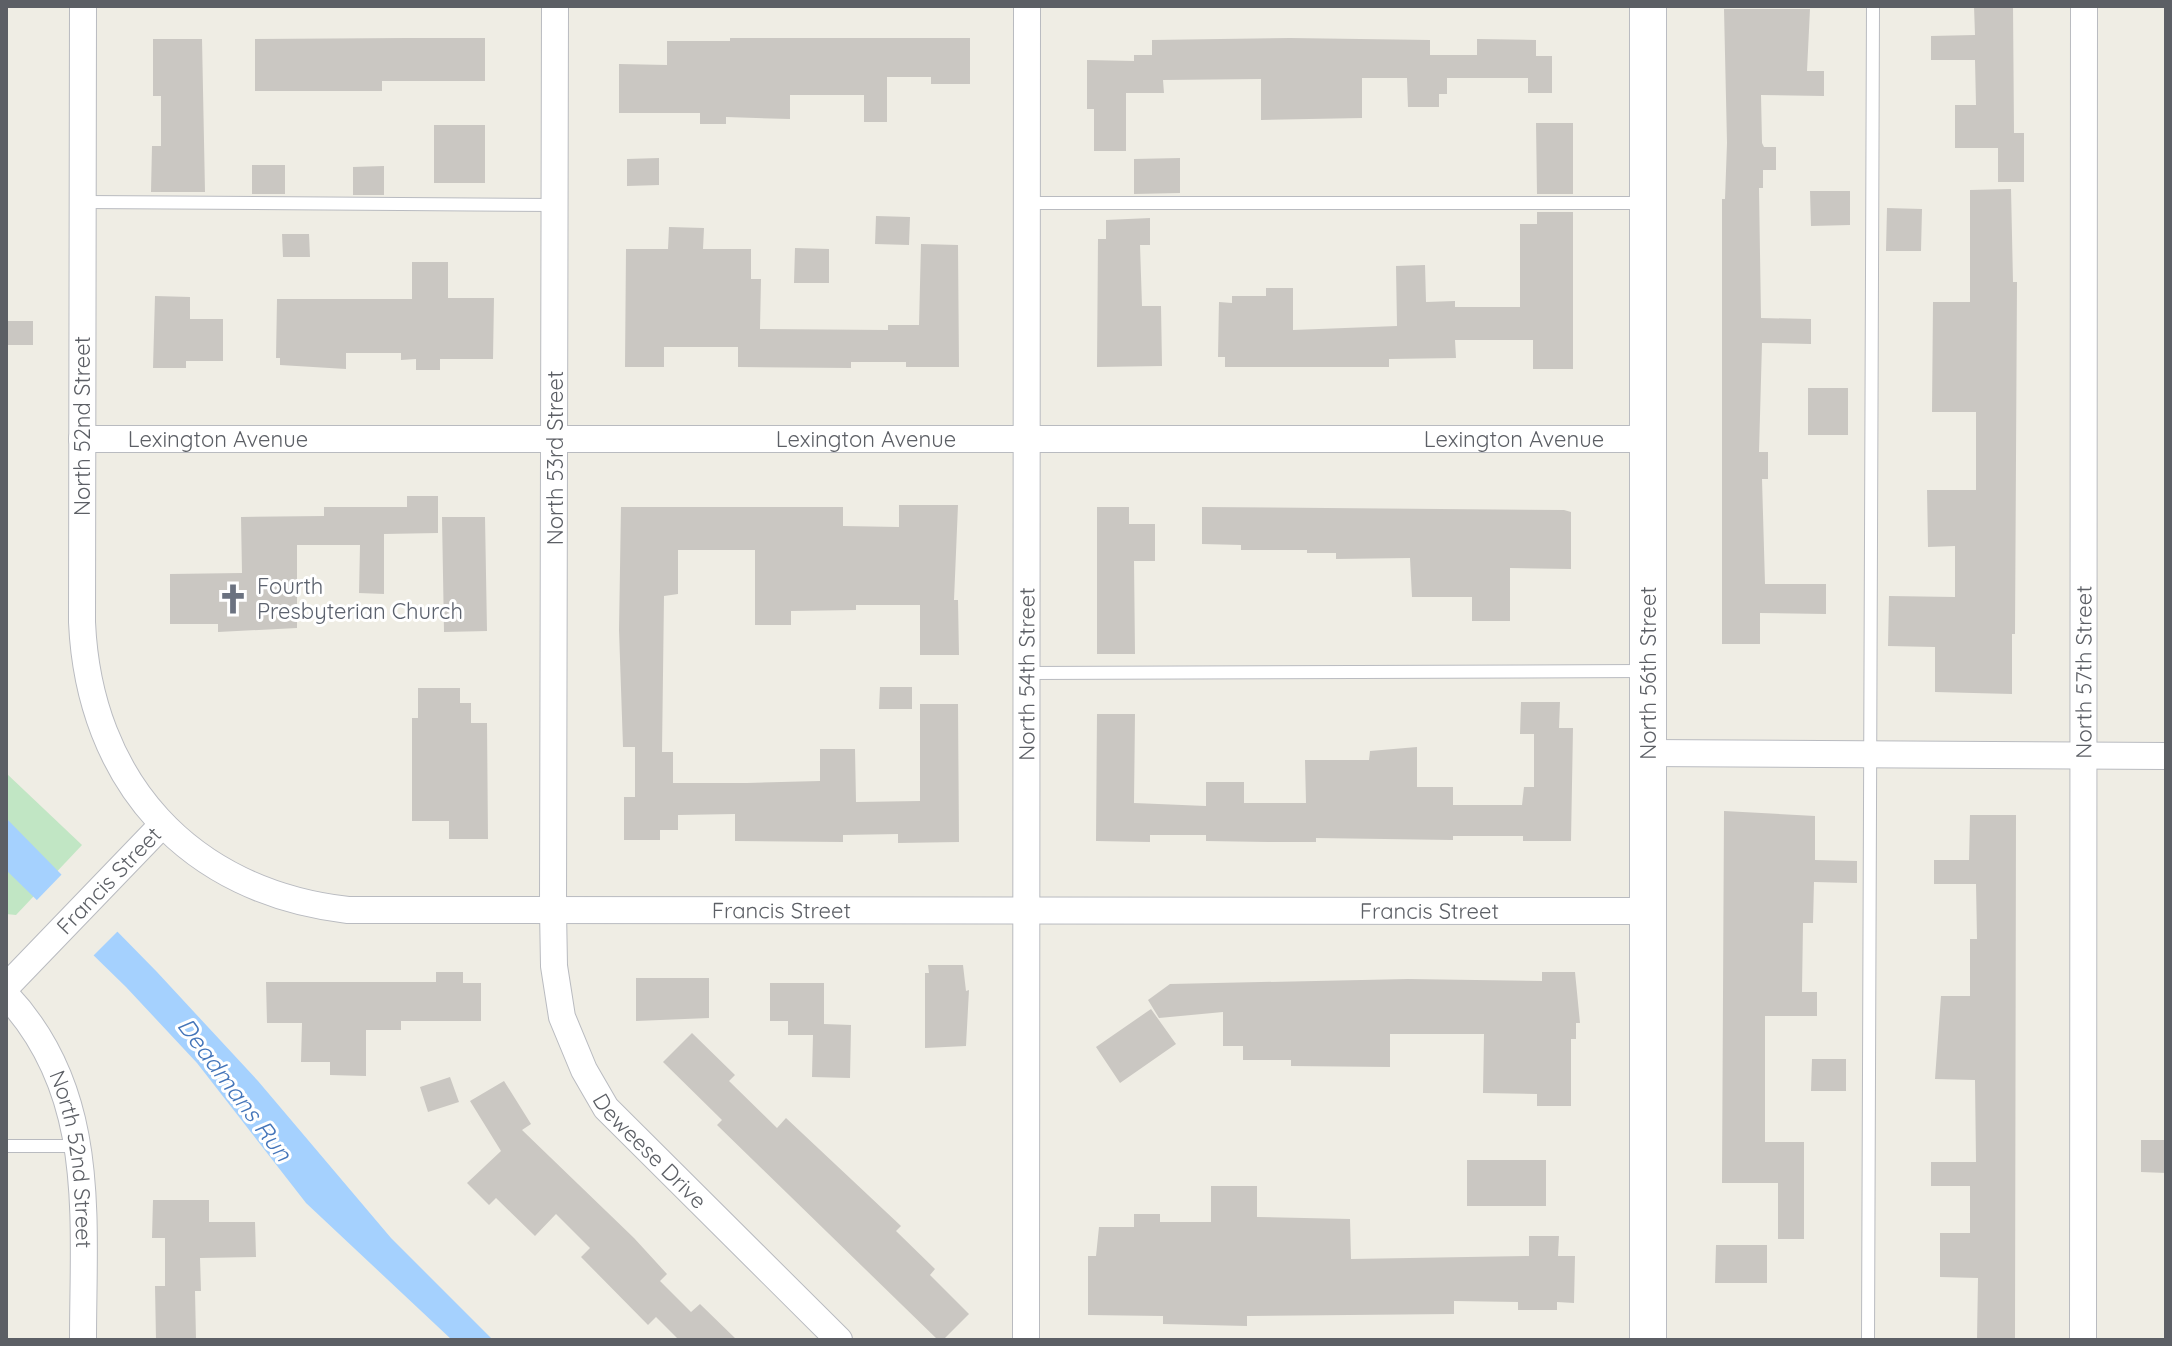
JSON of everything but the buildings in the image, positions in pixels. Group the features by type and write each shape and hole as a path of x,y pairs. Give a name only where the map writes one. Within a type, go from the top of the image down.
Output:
{"main road":[{"name":"North 56th Street","path":"1648,6 1648,1340"}],"street":[{"name":"North 52nd Street","path":"83,6 82,622 89,687 122,774 162,825"},
{"name":"North 53rd Street","path":"553,910 555,6"},
{"name":"North 54th Street","path":"1026,1340 1027,6"},
{"name":"North 57th Street","path":"2083,1340 2084,6"},
{"name":"Lexington Avenue","path":"82,439 1648,439"},
{"path":"1648,753 2166,756"},
{"name":"Francis Street","path":"6,987 111,882 162,825 207,862 244,883 322,907 1648,911"},
{"name":"Deweese Drive","path":"553,910 555,974 562,1017 584,1070 606,1108 839,1340"},
{"name":"North 52nd Street","path":"6,995 23,1012 49,1060 80,1146 83,1340"}],"lane":[{"path":"1868,1340 1873,6"},
{"path":"83,202 556,205"},
{"path":"1027,203 1648,203"},
{"path":"1027,673 1648,671"},
{"path":"6,1146 80,1146"}],"green space":[{"path":"6,773 82,845 16,915 6,914"}],"water":[{"name":"Deadmans Run","path":"6,818 157,972 258,1081 391,1238 493,1340 452,1340 306,1203 197,1063 126,987 6,870"}],"pier":[{"path":"65,871 121,928 91,958 35,902"}],"place":[{"name":"Fourth Presbyterian Church","path":"233,599"}]}
